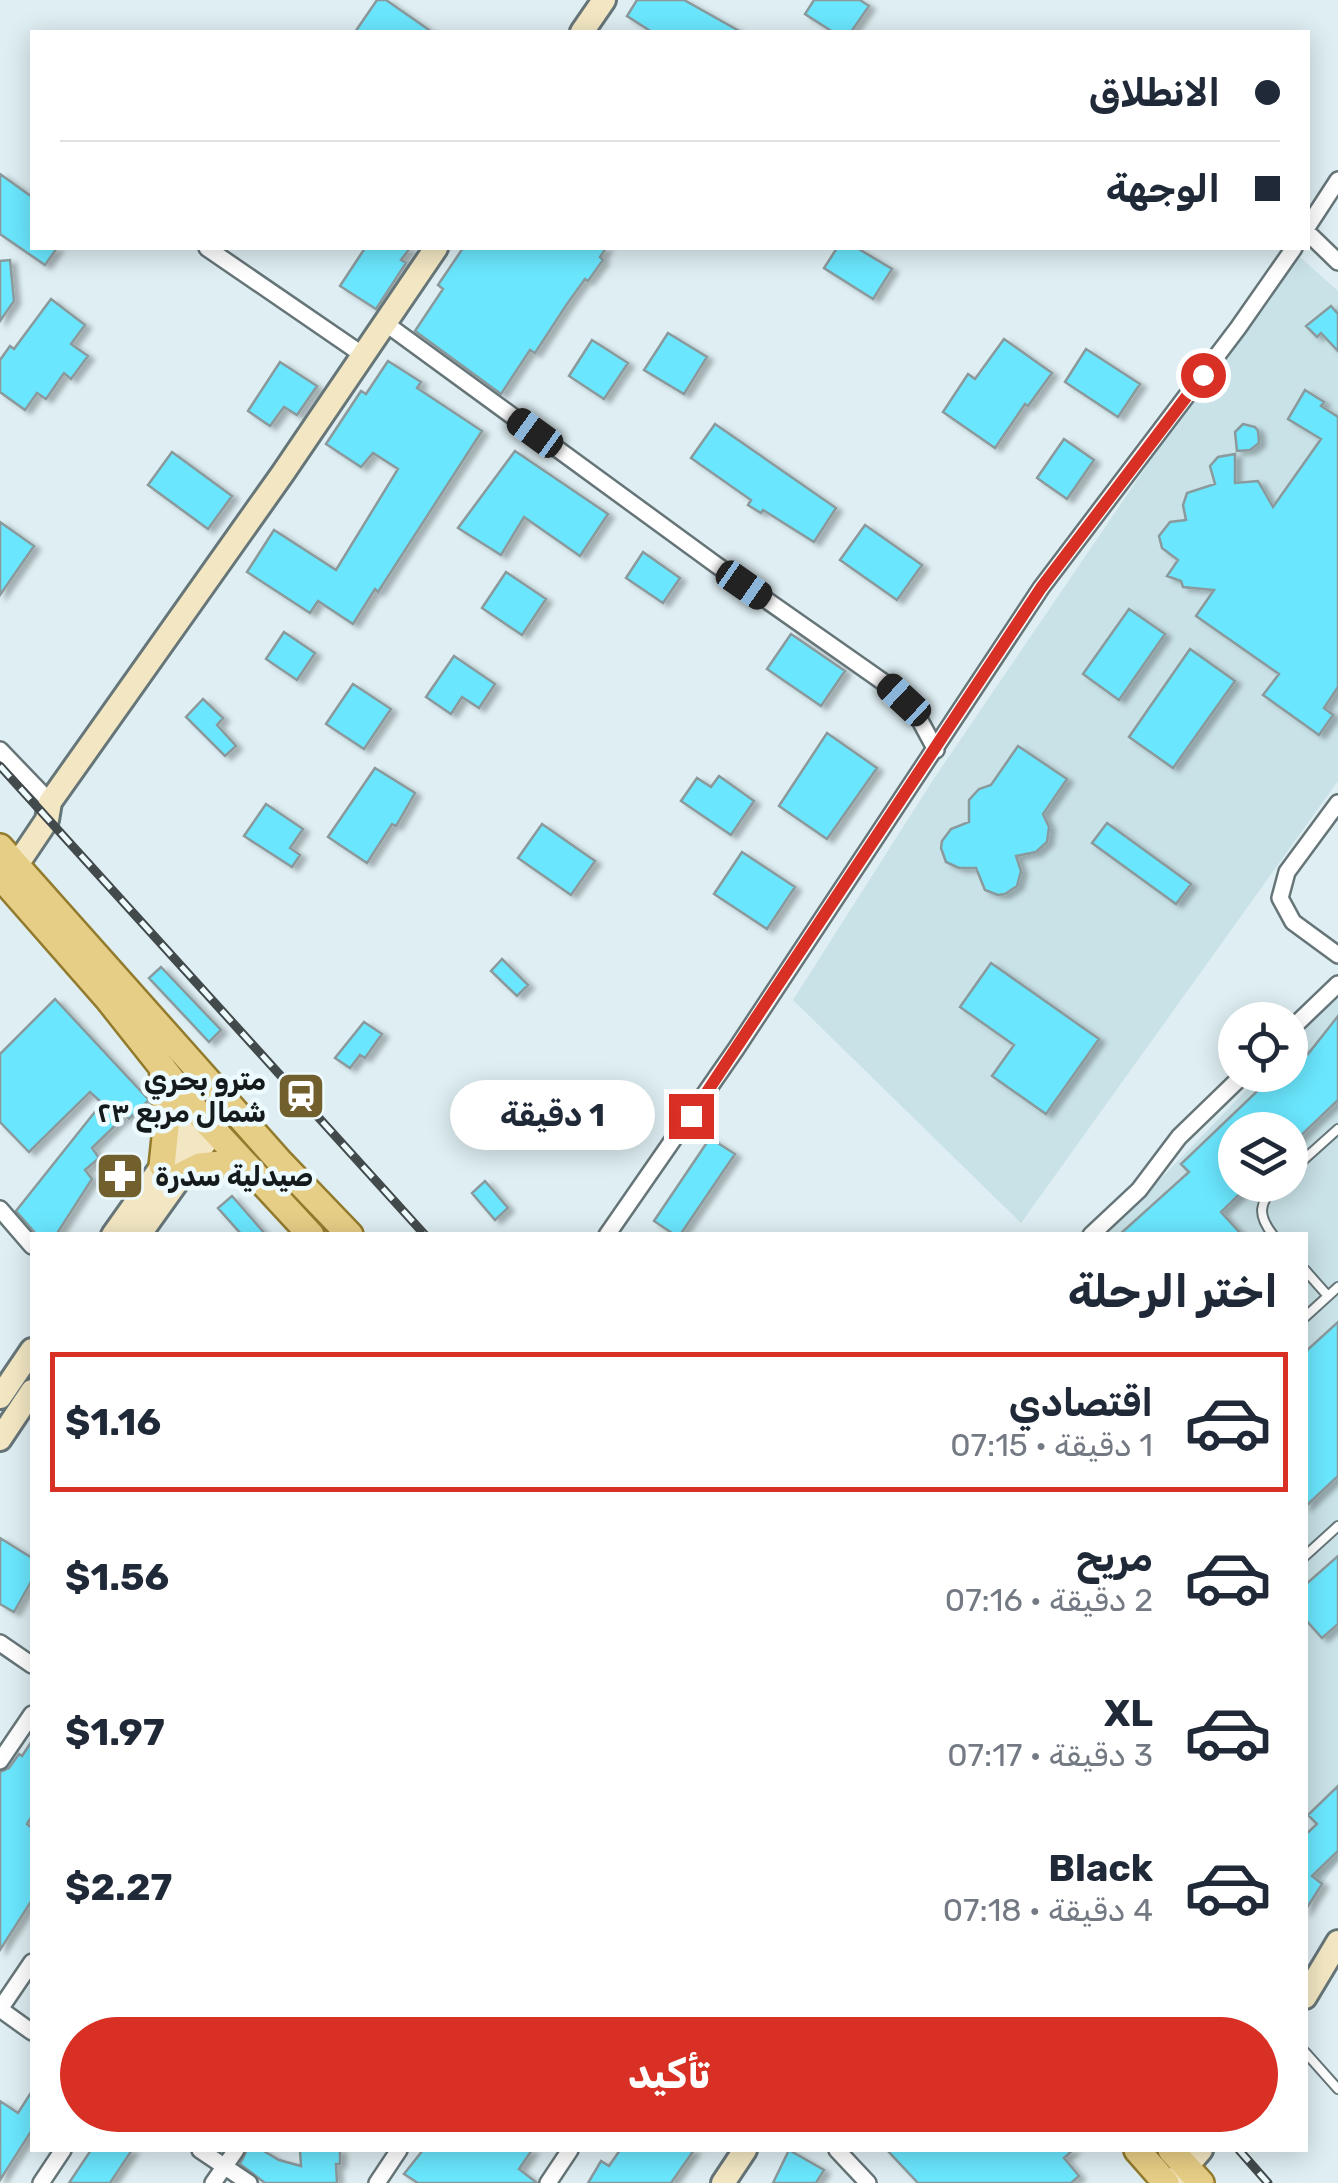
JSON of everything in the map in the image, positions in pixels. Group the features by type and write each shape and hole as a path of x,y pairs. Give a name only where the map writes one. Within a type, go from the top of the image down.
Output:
{"main road":[{"path":"5,863 206,1122 308,1232"},
{"path":"5,863 347,1232"},
{"path":"162,1067 171,1171 242,1162"},
{"path":"1141,2152 1183,2169"}],"street":[{"path":"583,30 604,0"},
{"path":"1310,227 1338,180"},
{"path":"1310,232 1338,262"},
{"path":"211,250 363,355"},
{"path":"5,863 47,820 50,802 435,250"},
{"path":"609,1232 691,1116 1041,588 1293,250"},
{"path":"385,323 889,686 917,715 936,750"},
{"path":"0,750 50,802"},
{"path":"1338,803 1287,872 1280,898 1293,922 1338,955"},
{"path":"1308,1013 1338,984"},
{"path":"1095,1232 1139,1190 1179,1137 1225,1092"},
{"path":"116,1232 171,1171 206,1122"},
{"path":"141,1232 171,1171"},
{"path":"0,1209 30,1244"},
{"path":"0,1397 30,1353"},
{"path":"0,1439 30,1394"},
{"path":"0,1643 30,1664"},
{"path":"0,1761 30,1717"},
{"path":"1308,1992 1335,1953"},
{"path":"30,1965 0,2009 30,2031"},
{"path":"40,2183 62,2152"},
{"path":"203,2152 249,2183"},
{"path":"213,2183 235,2152"},
{"path":"377,2183 398,2152"},
{"path":"548,2183 569,2152"},
{"path":"723,2183 745,2152"},
{"path":"840,2152 868,2183"}],"lane":[{"path":"1308,1156 1338,1129"},
{"path":"1262,1202 1261,1216 1271,1232"},
{"path":"1308,1273 1328,1296"},
{"path":"1308,1314 1338,1287"},
{"path":"1308,1553 1338,1526"},
{"path":"1308,2055 1338,2089"}],"shaded area":[{"path":"1293,251 1338,291 1338,781 1021,1223 793,1000 933,780"},
{"path":"1338,995 1338,1861 1308,1906 1308,1232 1109,1232 1218,1119 1218,1202 1308,1202 1308,1112 1225,1112 1245,1092 1308,1092 1308,1026"}],"building":[{"path":"377,0 386,0 429,30 356,30"},
{"path":"637,0 684,0 737,30 649,30 627,16"},
{"path":"814,0 860,0 869,6 852,30 830,30 805,14"},
{"path":"0,174 30,196 30,250 56,250 45,265 0,234"},
{"path":"364,250 408,250 401,260 406,263 376,309 340,286"},
{"path":"462,250 605,250 600,257 603,260 588,281 585,279 535,353 530,350 501,394 415,331 443,289 438,285"},
{"path":"836,250 860,250 892,269 873,299 824,268"},
{"path":"10,260 14,301 0,321 0,261"},
{"path":"51,299 85,325 71,344 88,356 71,379 64,373 46,399 37,393 25,410 0,392 0,360 10,346 14,349"},
{"path":"1331,306 1338,314 1338,351 1321,333 1317,337 1306,326"},
{"path":"668,333 707,357 684,394 644,370"},
{"path":"1004,339 1052,373 995,448 943,412 968,374 975,379"},
{"path":"592,340 628,363 604,399 569,376"},
{"path":"1086,349 1140,384 1118,417 1065,382"},
{"path":"388,361 421,382 417,388 482,431 378,592 375,589 353,624 318,601 310,613 247,572 274,530 336,570 398,469 373,453 361,467 326,444 361,391 366,394"},
{"path":"280,362 317,386 297,415 284,407 270,426 248,411"},
{"path":"1305,390 1338,417 1338,687 1324,708 1333,715 1319,735 1263,695 1279,674 1196,616 1214,590 1183,587 1181,581 1167,576 1178,560 1162,548 1159,536 1170,522 1186,520 1183,505 1187,493 1215,484 1210,466 1218,457 1235,454 1235,483 1258,481 1273,507 1321,439 1288,419"},
{"path":"715,424 836,508 814,542 748,505 751,500 691,458"},
{"path":"1243,424 1255,427 1259,443 1250,450 1237,451 1235,432"},
{"path":"1064,439 1094,460 1067,499 1037,478"},
{"path":"515,451 608,514 580,556 524,517 501,555 458,528"},
{"path":"172,452 232,496 208,529 148,485"},
{"path":"0,522 34,546 0,595"},
{"path":"865,525 922,565 897,600 840,560"},
{"path":"643,552 680,578 663,603 626,578"},
{"path":"506,572 546,599 522,635 482,608"},
{"path":"1129,609 1165,634 1119,700 1083,674"},
{"path":"284,632 315,653 297,680 266,659"},
{"path":"791,634 845,671 821,706 767,669"},
{"path":"1190,649 1235,681 1173,768 1129,737"},
{"path":"454,656 495,684 479,708 462,697 451,714 426,697"},
{"path":"353,684 391,709 364,749 326,724"},
{"path":"203,699 223,718 217,725 236,746 225,756 186,717"},
{"path":"827,733 877,768 827,839 779,806"},
{"path":"1018,746 1067,779 1043,814 1049,827 1047,842 1036,852 1016,856 1021,871 1017,886 998,895 985,890 976,868 959,868 946,862 941,848 951,829 969,822 969,800 979,789 991,785"},
{"path":"375,768 415,793 367,863 328,837"},
{"path":"719,776 754,801 731,835 681,801 697,778 711,787"},
{"path":"266,804 303,829 290,848 300,855 292,867 244,836"},
{"path":"1107,823 1191,884 1176,904 1092,843"},
{"path":"542,824 595,861 571,895 518,858"},
{"path":"742,852 795,887 767,929 714,894"},
{"path":"502,959 528,985 517,996 491,971"},
{"path":"991,963 1099,1039 1046,1114 992,1076 1014,1045 960,1007"},
{"path":"161,967 221,1030 209,1042 149,978"},
{"path":"55,999 149,1100 129,1119 126,1115 92,1148 99,1158 85,1170 92,1179 58,1232 34,1232 16,1211 102,1103 90,1092 29,1152 0,1122 0,1054"},
{"path":"1338,1016 1338,1100 1308,1129 1308,1112 1235,1112 1256,1092 1308,1092 1308,1054"},
{"path":"364,1022 382,1034 365,1058 360,1055 350,1068 335,1058"},
{"path":"1218,1129 1218,1202 1231,1202 1221,1212 1239,1232 1122,1232 1189,1172 1181,1164"},
{"path":"710,1138 735,1154 682,1232 670,1232 654,1221"},
{"path":"485,1181 508,1208 495,1220 472,1193"},
{"path":"232,1196 263,1232 239,1232 218,1208"},
{"path":"1338,1322 1338,1476 1308,1504 1308,1349"},
{"path":"0,1538 30,1557 30,1584 14,1612 0,1604"},
{"path":"1338,1556 1338,1624 1322,1638 1308,1622 1308,1582"},
{"path":"30,1744 30,1903 0,1950 0,1772 9,1768 19,1754 22,1756"},
{"path":"1338,1786 1338,1851 1312,1876 1322,1884 1308,1906 1308,1832 1317,1824 1308,1815"},
{"path":"30,2094 30,2133 0,2180 0,2101 18,2113"},
{"path":"90,2152 131,2152 110,2183 69,2183"},
{"path":"246,2152 265,2152 301,2166 300,2152 340,2152 337,2183 265,2183 240,2164"},
{"path":"421,2152 531,2152 519,2169 537,2183 418,2183 404,2174"},
{"path":"619,2152 693,2152 671,2183 588,2183 601,2161 609,2166"},
{"path":"788,2152 824,2170 816,2183 773,2183"},
{"path":"889,2152 1071,2152 1064,2158 1079,2176 1071,2183 918,2183"}],"railway":[{"path":"0,766 422,1232"},
{"path":"1241,2152 1268,2183"}],"place":[{"name":"مترو بحري شمال مربع ٢٣","path":"301,1096"},
{"name":"صيدلية سدرة","path":"120,1176"}],"route":[{"path":"691,1116 1041,588 1203,375"}]}
